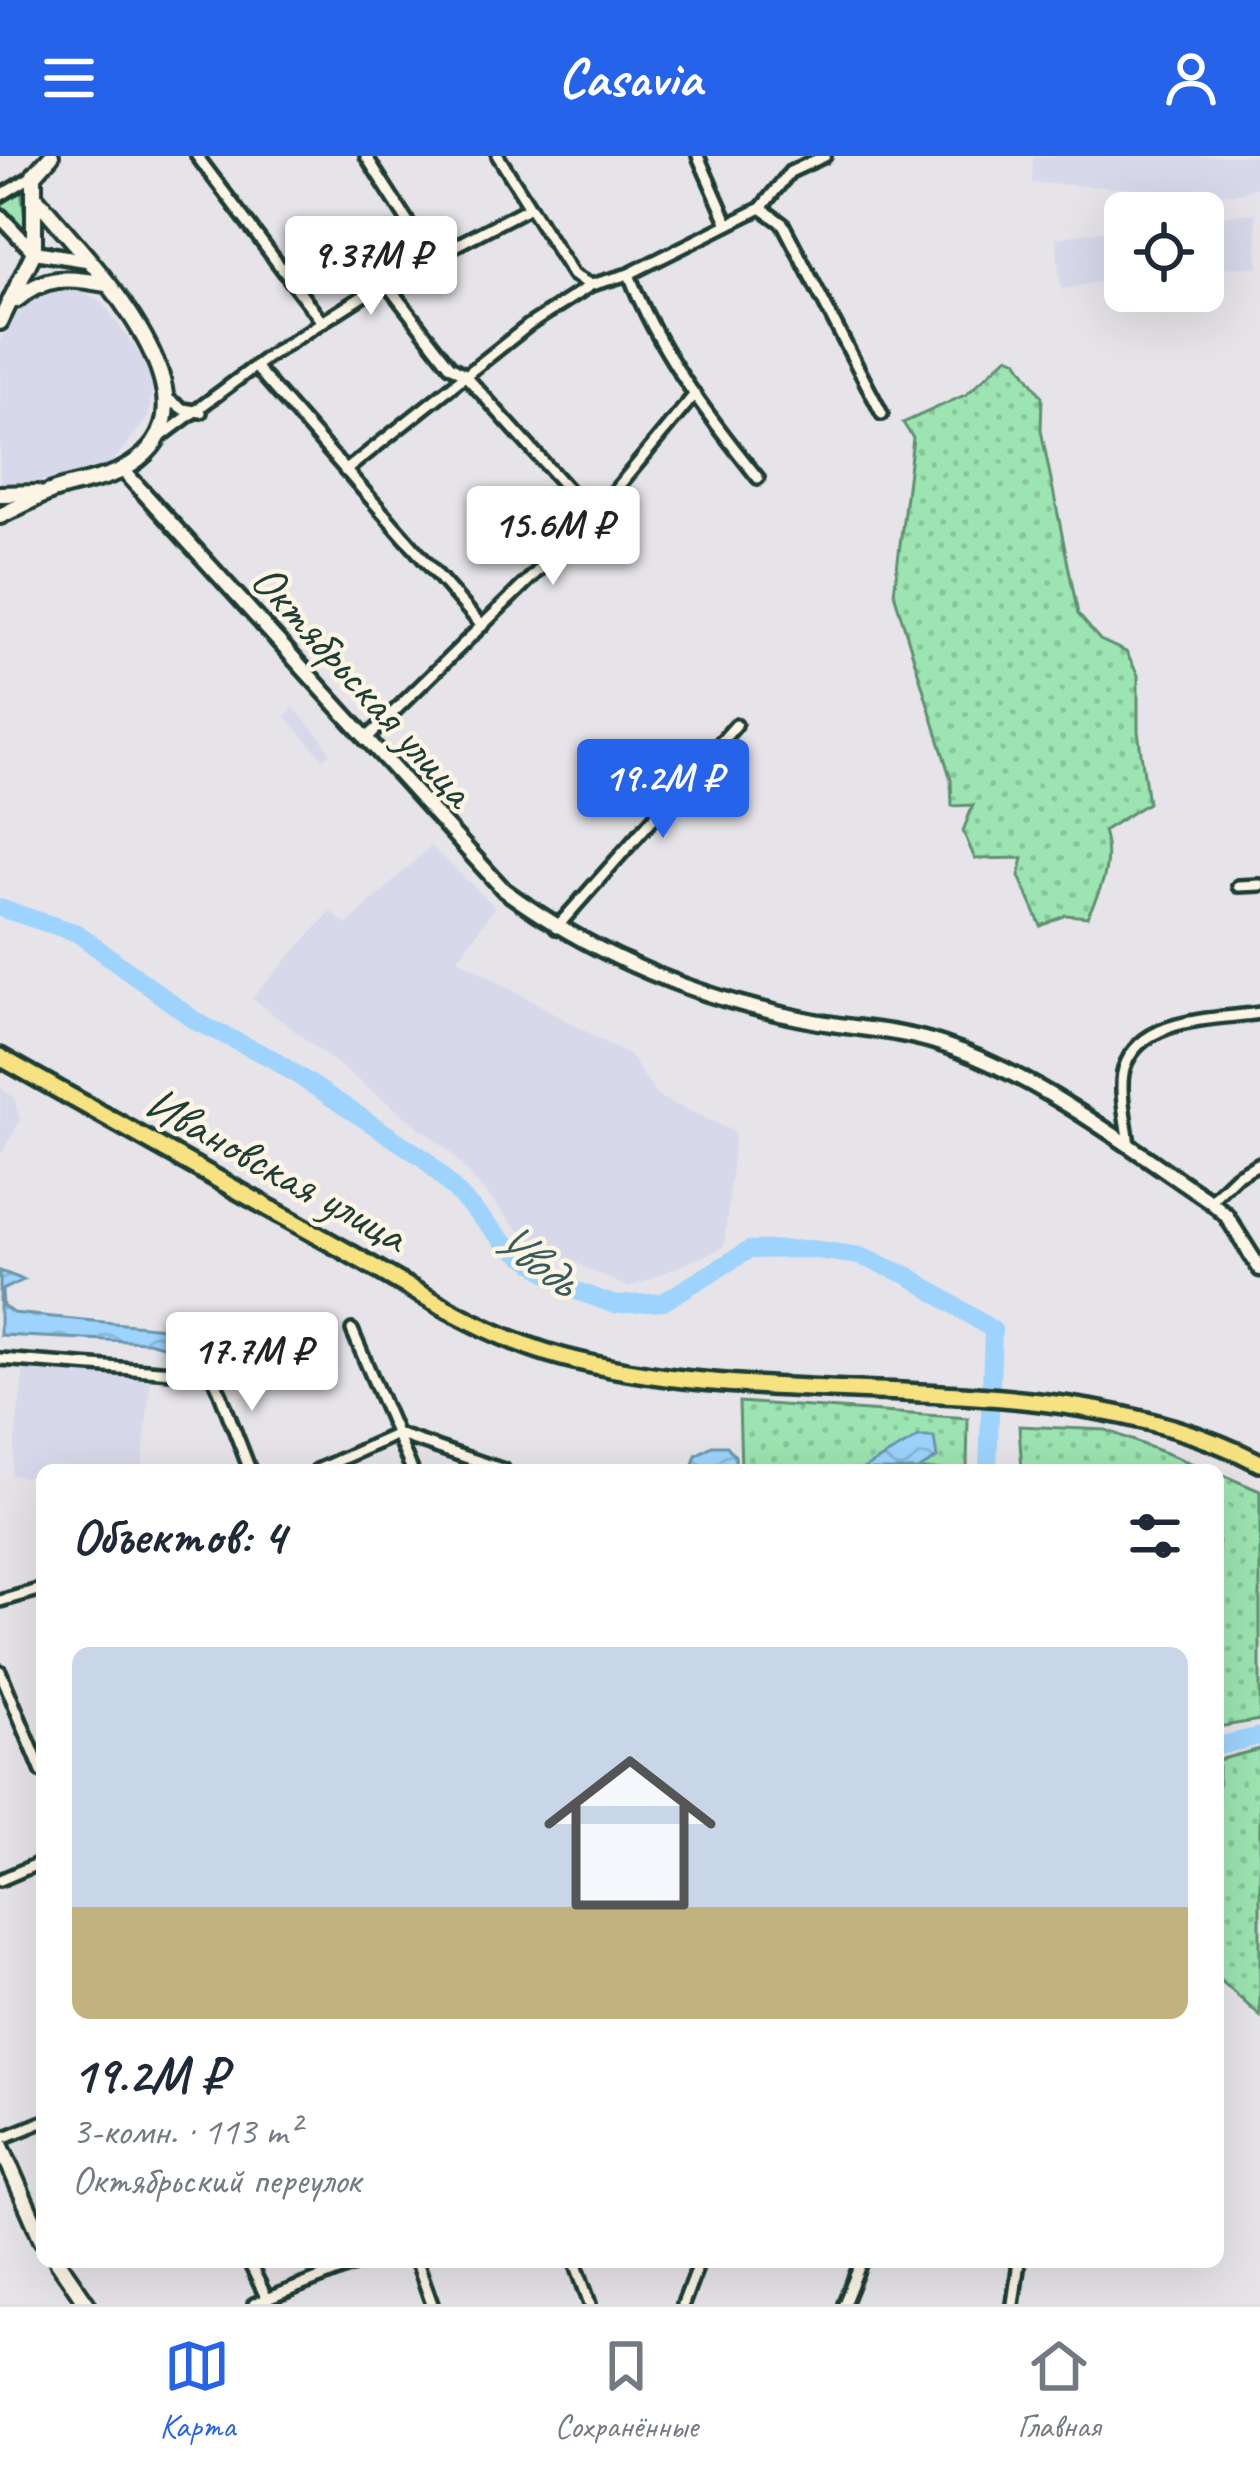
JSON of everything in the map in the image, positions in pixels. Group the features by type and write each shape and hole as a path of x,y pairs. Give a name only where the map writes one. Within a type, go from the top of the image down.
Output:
{"main road":[{"path":"0,322 34,252 34,176 51,156"},
{"path":"0,516 49,492 123,470 159,438 165,397 160,361 34,195"},
{"path":"12,303 34,284 54,278 105,284"},
{"path":"0,494 49,492"},
{"name":"Ивановская улица","path":"0,1058 463,1316 560,1357 706,1384 1034,1404 1154,1420 1260,1463"},
{"path":"0,2142 36,2226"},
{"path":"62,2268 87,2304"}],"street":[{"path":"197,156 322,322"},
{"path":"366,156 433,261"},
{"path":"498,156 573,275 591,285"},
{"path":"698,156 728,224"},
{"path":"345,471 464,374 591,285 629,274 760,208 790,172 825,156"},
{"path":"0,196 34,176"},
{"path":"159,438 385,282 530,207"},
{"path":"760,208 783,224 882,414"},
{"path":"0,215 34,252 86,260"},
{"path":"629,274 643,312 695,394 758,478"},
{"path":"385,282 450,367 464,374 593,517"},
{"path":"257,370 482,626"},
{"path":"365,740 593,517 695,394"},
{"path":"165,397 183,409 201,412"},
{"name":"Октябрьская улица","path":"123,470 504,890 556,928 675,982 747,1007 939,1043 999,1067 1210,1201 1226,1215 1260,1269"},
{"path":"556,928 736,725"},
{"path":"1238,886 1260,885"},
{"path":"1129,1146 1123,1071 1139,1044 1164,1028 1260,1013"},
{"path":"1210,1201 1236,1176 1260,1163"},
{"path":"352,1330 409,1464"},
{"path":"0,1359 213,1375 244,1358"},
{"path":"213,1375 248,1464"},
{"path":"331,1464 397,1435 486,1464"},
{"path":"0,1601 36,1591"},
{"path":"0,1671 36,1758"},
{"path":"0,1880 36,1865"},
{"path":"0,2142 36,2125"},
{"path":"253,2268 276,2299"},
{"path":"254,2304 347,2268"},
{"path":"419,2268 432,2304"},
{"path":"577,2268 590,2304"},
{"path":"683,2304 697,2268"},
{"path":"844,2304 859,2268"},
{"path":"1013,2304 1018,2268"}],"shaded area":[{"path":"1033,156 1260,156 1260,187 1233,194 1032,183"},
{"path":"1255,213 1258,267 1224,268 1224,215"},
{"path":"1104,230 1104,281 1061,290 1056,238"},
{"path":"73,288 101,301 145,361 152,385 149,416 113,462 80,476 0,487 0,340 22,308 46,291"},
{"path":"294,708 324,742 330,754 323,759 285,716"},
{"path":"431,846 495,907 458,959 631,1057 657,1096 735,1132 724,1247 629,1288 527,1240 446,1148 252,998 331,911 346,925"},
{"path":"0,1088 14,1097 20,1121 0,1156"},
{"path":"24,1366 151,1374 143,1464 36,1464 36,1478 11,1475"}],"green space":[{"path":"21,188 27,235 1,205"},
{"path":"1008,356 1017,360 1042,397 1041,430 1078,614 1100,640 1126,652 1138,675 1138,731 1148,803 1103,831 1104,876 1087,917 1066,915 1041,926 1019,876 1023,858 975,859 963,831 973,805 952,806 951,780 894,593 913,438 903,423 967,394"},
{"path":"739,1402 968,1418 967,1464 741,1464"},
{"path":"1019,1426 1106,1430 1194,1464 1022,1464"},
{"path":"1224,1476 1260,1491 1260,1720 1224,1726"},
{"path":"1260,1749 1260,2016 1224,1983 1224,1758"}],"water":[{"path":"0,1271 24,1280 2,1290 3,1306 13,1313 184,1330 224,1315 220,1332 202,1347 177,1350 148,1342 0,1335"},
{"path":"919,1437 934,1437 937,1458 928,1464 872,1464"},
{"path":"712,1446 727,1446 736,1464 693,1464 696,1455"}],"waterway":[{"name":"Уводь","path":"0,908 77,933 197,1022 271,1058 425,1159 505,1243 569,1288 615,1305 663,1302 749,1250 811,1249 860,1256 909,1276 993,1330 988,1464"},
{"name":"Уводь","path":"1224,1745 1260,1736"}]}
